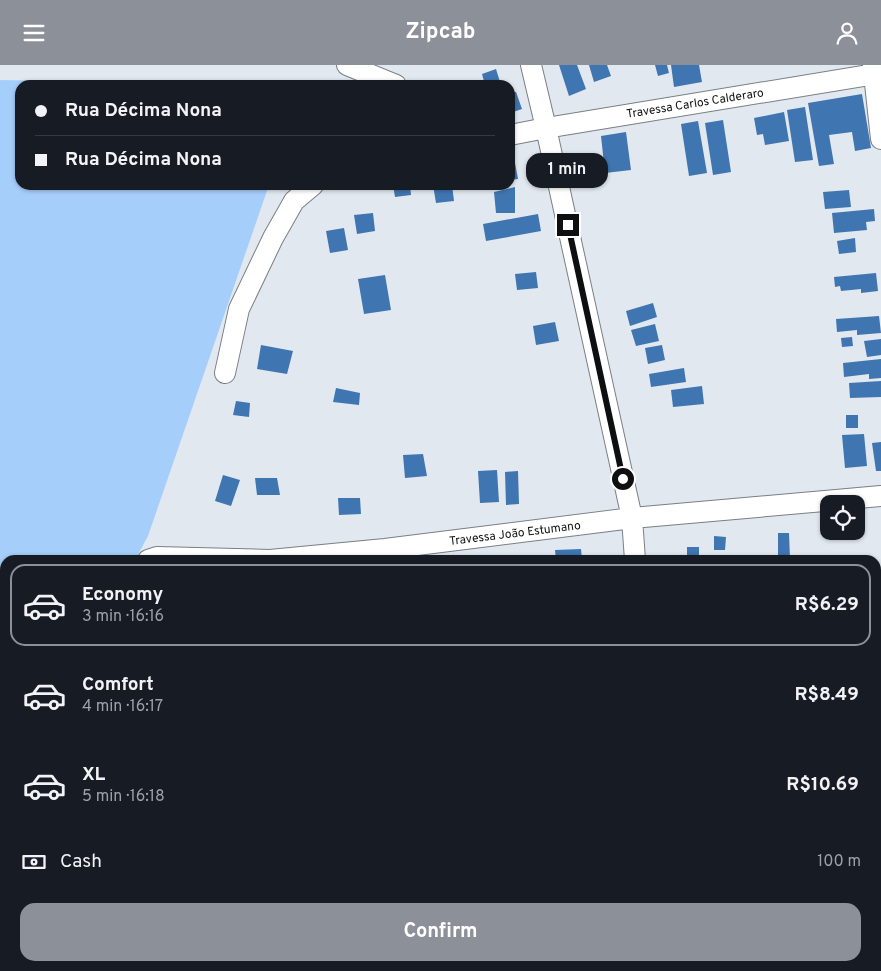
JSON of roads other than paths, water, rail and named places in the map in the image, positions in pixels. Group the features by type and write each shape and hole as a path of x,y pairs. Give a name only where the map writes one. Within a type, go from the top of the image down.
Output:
{"street":[{"path":"347,65 384,80"},
{"path":"531,65 632,518 635,555"},
{"path":"876,71 881,139"},
{"name":"Travessa Carlos Calderaro","path":"515,134 876,71"},
{"path":"225,373 239,309 273,238 294,201 307,190"},
{"name":"Travessa João Estumano","path":"385,555 632,518 881,496"}]}
